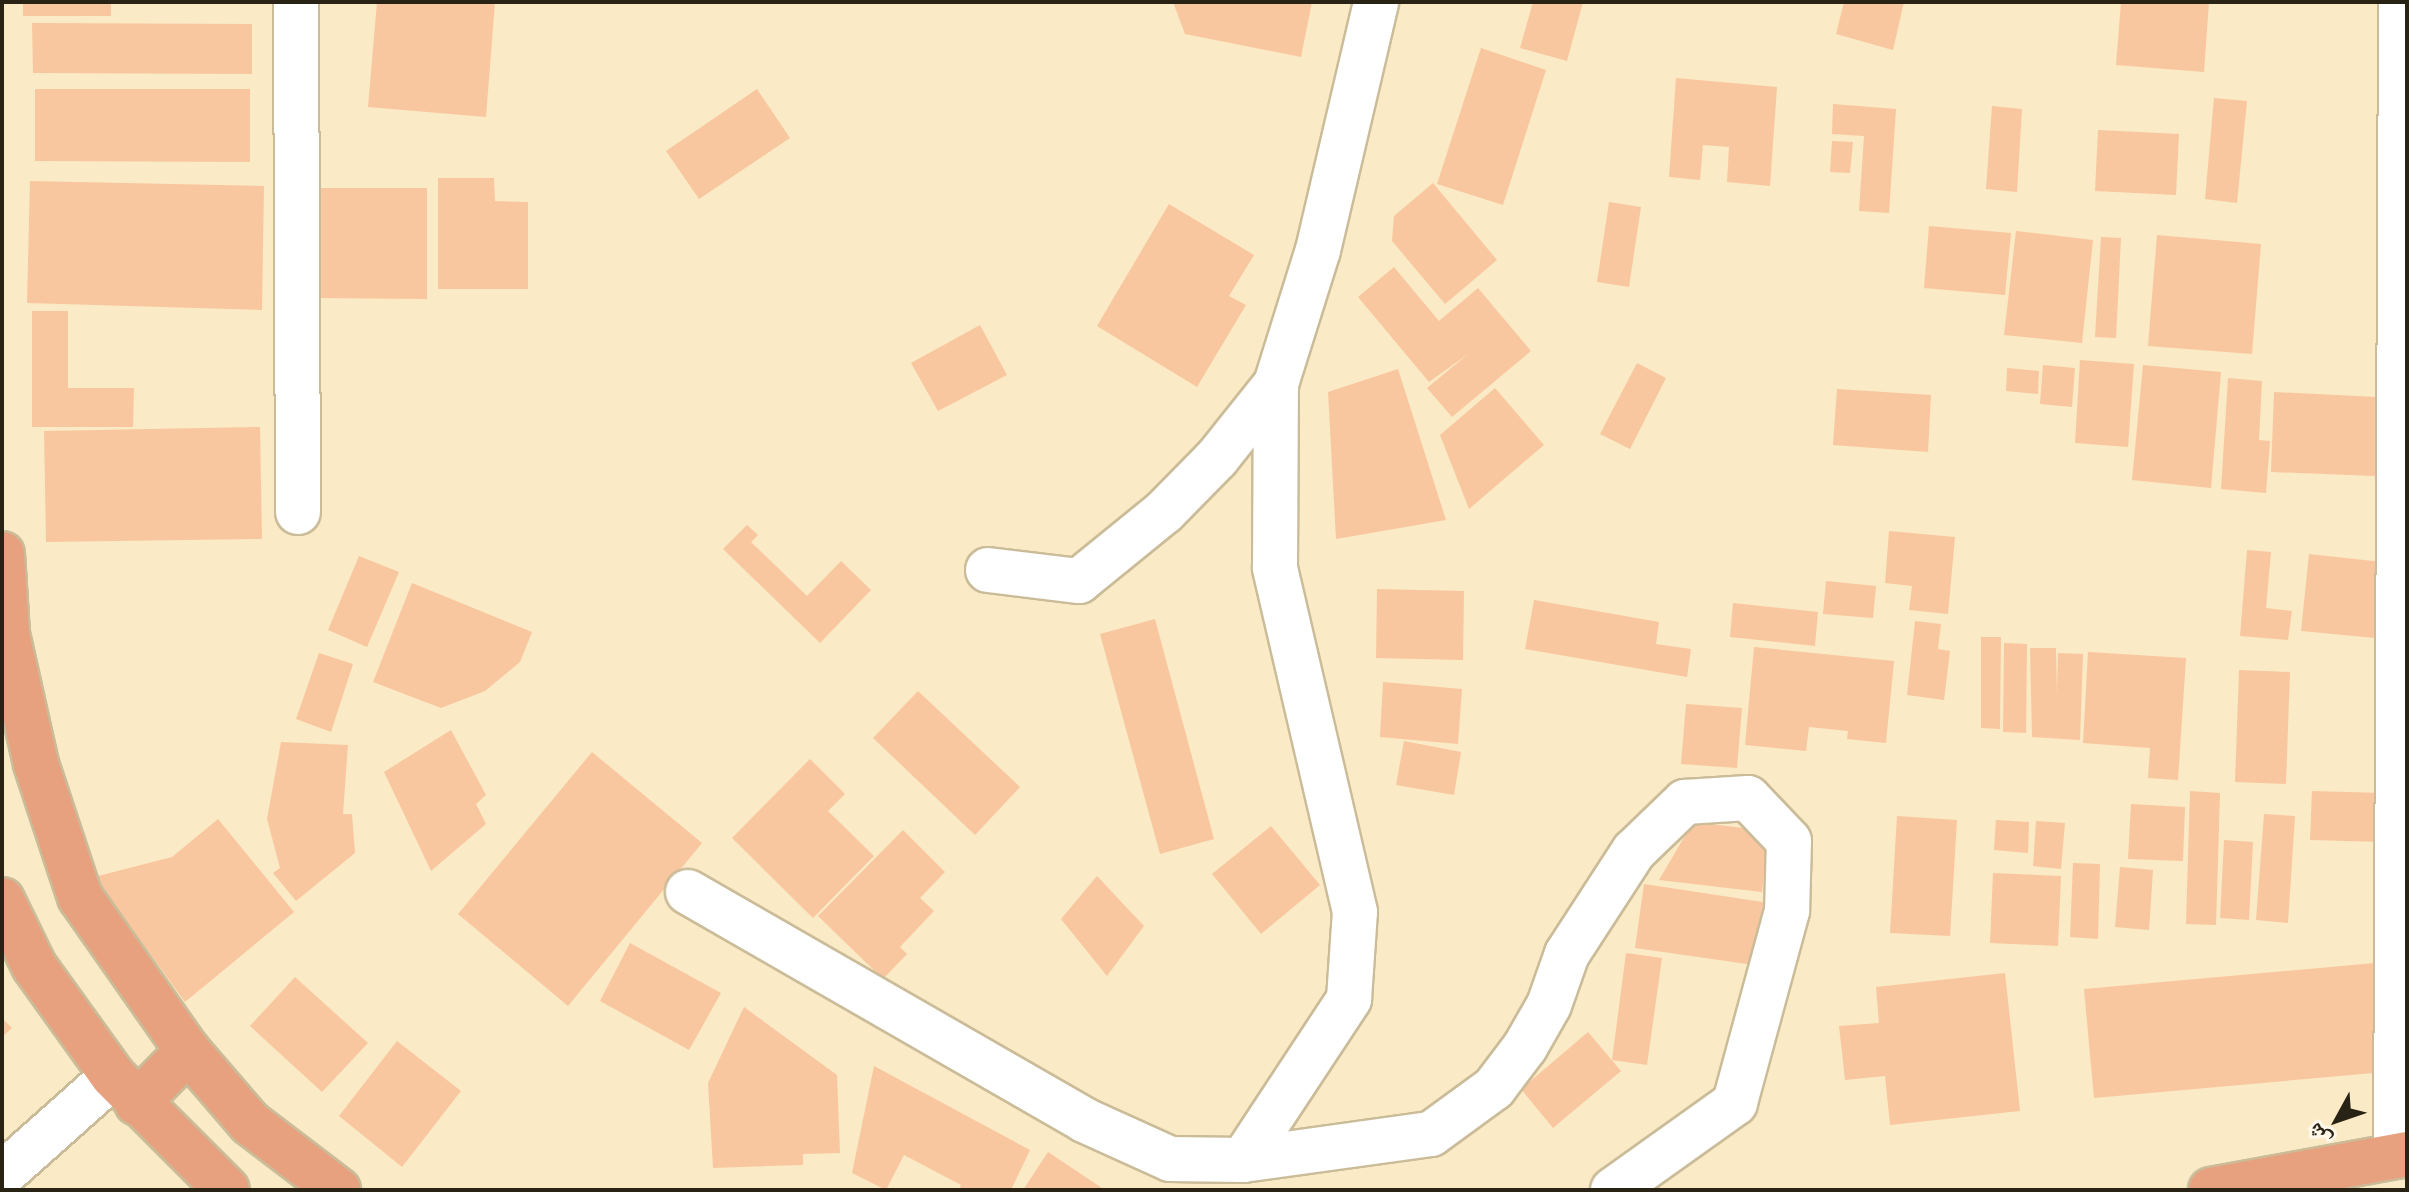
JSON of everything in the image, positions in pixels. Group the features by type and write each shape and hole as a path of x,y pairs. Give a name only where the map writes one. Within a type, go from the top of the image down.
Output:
{"main road":[{"path":"2,554 7,634 36,764 80,897 188,1051 250,1123 338,1190"},
{"path":"2,900 34,966 125,1089 227,1190"},
{"path":"125,1089 188,1051"},
{"path":"2211,1190 2401,1154"}],"street":[{"path":"296,2 298,512"},
{"path":"1243,1160 1349,999 1355,912 1275,567 1276,384 1318,250 1376,2"},
{"path":"2401,2 2401,1154"},
{"path":"988,570 1079,581 1164,512 1217,458 1276,384"},
{"path":"688,892 1084,1120 1170,1159 1243,1160 1431,1134 1482,1097 1525,1047 1549,1005 1567,954 1634,851 1685,802 1748,798 1789,841 1787,911 1735,1103 1613,1190"},
{"path":"3,1174 125,1089"}],"building":[{"path":"23,2 111,2 111,16 23,16"},
{"path":"377,2 495,2 486,117 368,107"},
{"path":"1173,2 1312,2 1301,57 1185,34"},
{"path":"1533,2 1583,2 1567,61 1520,48"},
{"path":"1844,2 1904,2 1893,50 1836,34"},
{"path":"2121,2 2209,2 2204,72 2116,65"},
{"path":"32,23 252,24 252,74 33,73"},
{"path":"1481,48 1546,70 1503,205 1437,184"},
{"path":"1676,78 1777,87 1770,186 1727,182 1729,147 1703,145 1700,180 1669,177"},
{"path":"35,89 250,89 250,162 35,161"},
{"path":"757,89 790,138 699,199 666,151"},
{"path":"2214,98 2247,101 2237,203 2205,199"},
{"path":"1833,104 1896,109 1889,213 1859,211 1864,136 1832,134"},
{"path":"1992,106 2022,109 2017,192 1986,189"},
{"path":"2098,130 2179,134 2176,195 2095,191"},
{"path":"1832,141 1853,142 1850,173 1830,172"},
{"path":"438,178 494,178 495,201 528,202 528,289 438,289"},
{"path":"30,181 264,186 262,310 27,303"},
{"path":"1433,183 1497,260 1445,304 1392,241 1394,216"},
{"path":"310,188 427,188 427,299 311,298"},
{"path":"1609,202 1641,207 1629,287 1597,282"},
{"path":"1169,204 1254,255 1229,296 1246,305 1197,387 1097,326"},
{"path":"1929,226 2011,233 2005,295 1924,288"},
{"path":"2016,231 2093,240 2082,343 2004,335"},
{"path":"2157,235 2261,244 2252,354 2148,346"},
{"path":"2101,237 2121,238 2116,338 2095,337"},
{"path":"1394,267 1439,321 1478,288 1531,351 1452,417 1427,388 1468,354 1429,382 1358,297"},
{"path":"32,311 68,311 68,388 134,388 133,427 32,427"},
{"path":"980,325 1007,375 938,411 911,363"},
{"path":"2080,360 2134,364 2128,447 2075,443"},
{"path":"1637,363 1666,378 1630,449 1600,434"},
{"path":"2043,365 2075,368 2072,407 2040,404"},
{"path":"2143,365 2221,372 2211,488 2132,480"},
{"path":"2007,368 2039,371 2038,394 2006,391"},
{"path":"1398,369 1446,520 1336,539 1328,392"},
{"path":"2228,378 2262,381 2259,440 2270,441 2266,493 2221,489"},
{"path":"1495,388 1544,445 1469,509 1440,435"},
{"path":"1837,389 1931,395 1928,452 1833,445"},
{"path":"2274,392 2377,397 2375,476 2271,472"},
{"path":"260,427 262,539 46,542 44,431"},
{"path":"747,525 758,535 751,542 807,596 841,561 871,590 820,643 723,549"},
{"path":"1889,531 1955,537 1948,614 1909,610 1912,586 1885,583"},
{"path":"2247,550 2271,552 2266,608 2292,611 2288,640 2240,636"},
{"path":"2309,554 2382,562 2375,638 2301,631"},
{"path":"359,556 399,572 367,647 328,630"},
{"path":"1826,581 1876,586 1873,618 1823,614"},
{"path":"412,583 532,632 520,662 485,691 441,708 373,682"},
{"path":"1377,589 1464,591 1463,660 1376,658"},
{"path":"1534,600 1659,622 1656,644 1691,649 1687,677 1525,649"},
{"path":"1733,603 1818,612 1815,646 1730,637"},
{"path":"1155,619 1214,839 1160,854 1100,634"},
{"path":"1915,621 1941,624 1938,649 1950,651 1944,700 1907,695"},
{"path":"1981,637 2001,637 2000,729 1981,728"},
{"path":"2004,643 2027,644 2026,733 2003,732"},
{"path":"1754,647 1894,661 1886,743 1847,739 1848,731 1809,727 1806,751 1745,745"},
{"path":"2030,648 2056,648 2057,693 2058,653 2083,654 2080,740 2032,737"},
{"path":"2088,652 2186,658 2178,780 2148,778 2150,748 2083,743"},
{"path":"319,653 353,664 331,732 296,719"},
{"path":"2239,670 2290,672 2286,784 2235,782"},
{"path":"1383,682 1462,689 1458,744 1380,737"},
{"path":"918,691 1020,787 975,835 873,738"},
{"path":"1686,704 1742,708 1737,768 1681,764"},
{"path":"451,730 486,795 476,804 486,824 431,871 384,772"},
{"path":"1404,741 1461,752 1454,795 1396,785"},
{"path":"281,742 348,745 343,814 352,814 355,853 296,901 273,873 280,868 267,819"},
{"path":"592,752 702,843 568,1006 458,914"},
{"path":"810,759 845,794 828,811 874,856 813,918 732,838"},
{"path":"2190,791 2220,793 2216,925 2186,924"},
{"path":"2312,791 2383,793 2383,842 2310,840"},
{"path":"2131,804 2185,807 2183,861 2128,859"},
{"path":"2264,814 2295,816 2288,923 2256,920"},
{"path":"1897,816 1957,820 1950,936 1890,933"},
{"path":"218,819 294,912 185,1002 94,877 172,857"},
{"path":"1996,820 2029,822 2028,853 1994,850"},
{"path":"2036,821 2065,823 2061,869 2033,866"},
{"path":"1693,822 1769,831 1762,892 1659,880"},
{"path":"1271,826 1320,885 1261,934 1212,874"},
{"path":"903,830 945,872 920,898 934,911 900,947 907,954 883,979 818,916"},
{"path":"2224,840 2253,842 2249,920 2220,918"},
{"path":"2073,863 2100,864 2098,939 2070,937"},
{"path":"2120,867 2153,870 2149,930 2115,927"},
{"path":"1993,873 2061,876 2058,946 1990,943"},
{"path":"1097,876 1144,926 1107,976 1061,919"},
{"path":"1644,884 1769,903 1761,966 1635,948"},
{"path":"630,943 721,993 689,1050 600,1001"},
{"path":"1626,953 1662,958 1647,1065 1612,1060"},
{"path":"2386,962 2396,1071 2094,1098 2084,989"},
{"path":"2005,973 2020,1111 1890,1125 1885,1076 1845,1080 1839,1026 1879,1023 1876,987"},
{"path":"295,977 368,1043 322,1092 250,1026"},
{"path":"744,1007 837,1075 840,1153 803,1154 803,1165 713,1168 708,1083"},
{"path":"2,1018 12,1028 2,1037"},
{"path":"1588,1032 1621,1071 1553,1128 1521,1089"},
{"path":"397,1041 461,1091 402,1167 339,1116"},
{"path":"874,1066 1030,1150 1011,1190 959,1190 961,1185 904,1155 886,1190 852,1173"},
{"path":"1048,1152 1105,1190 1023,1190"}]}
